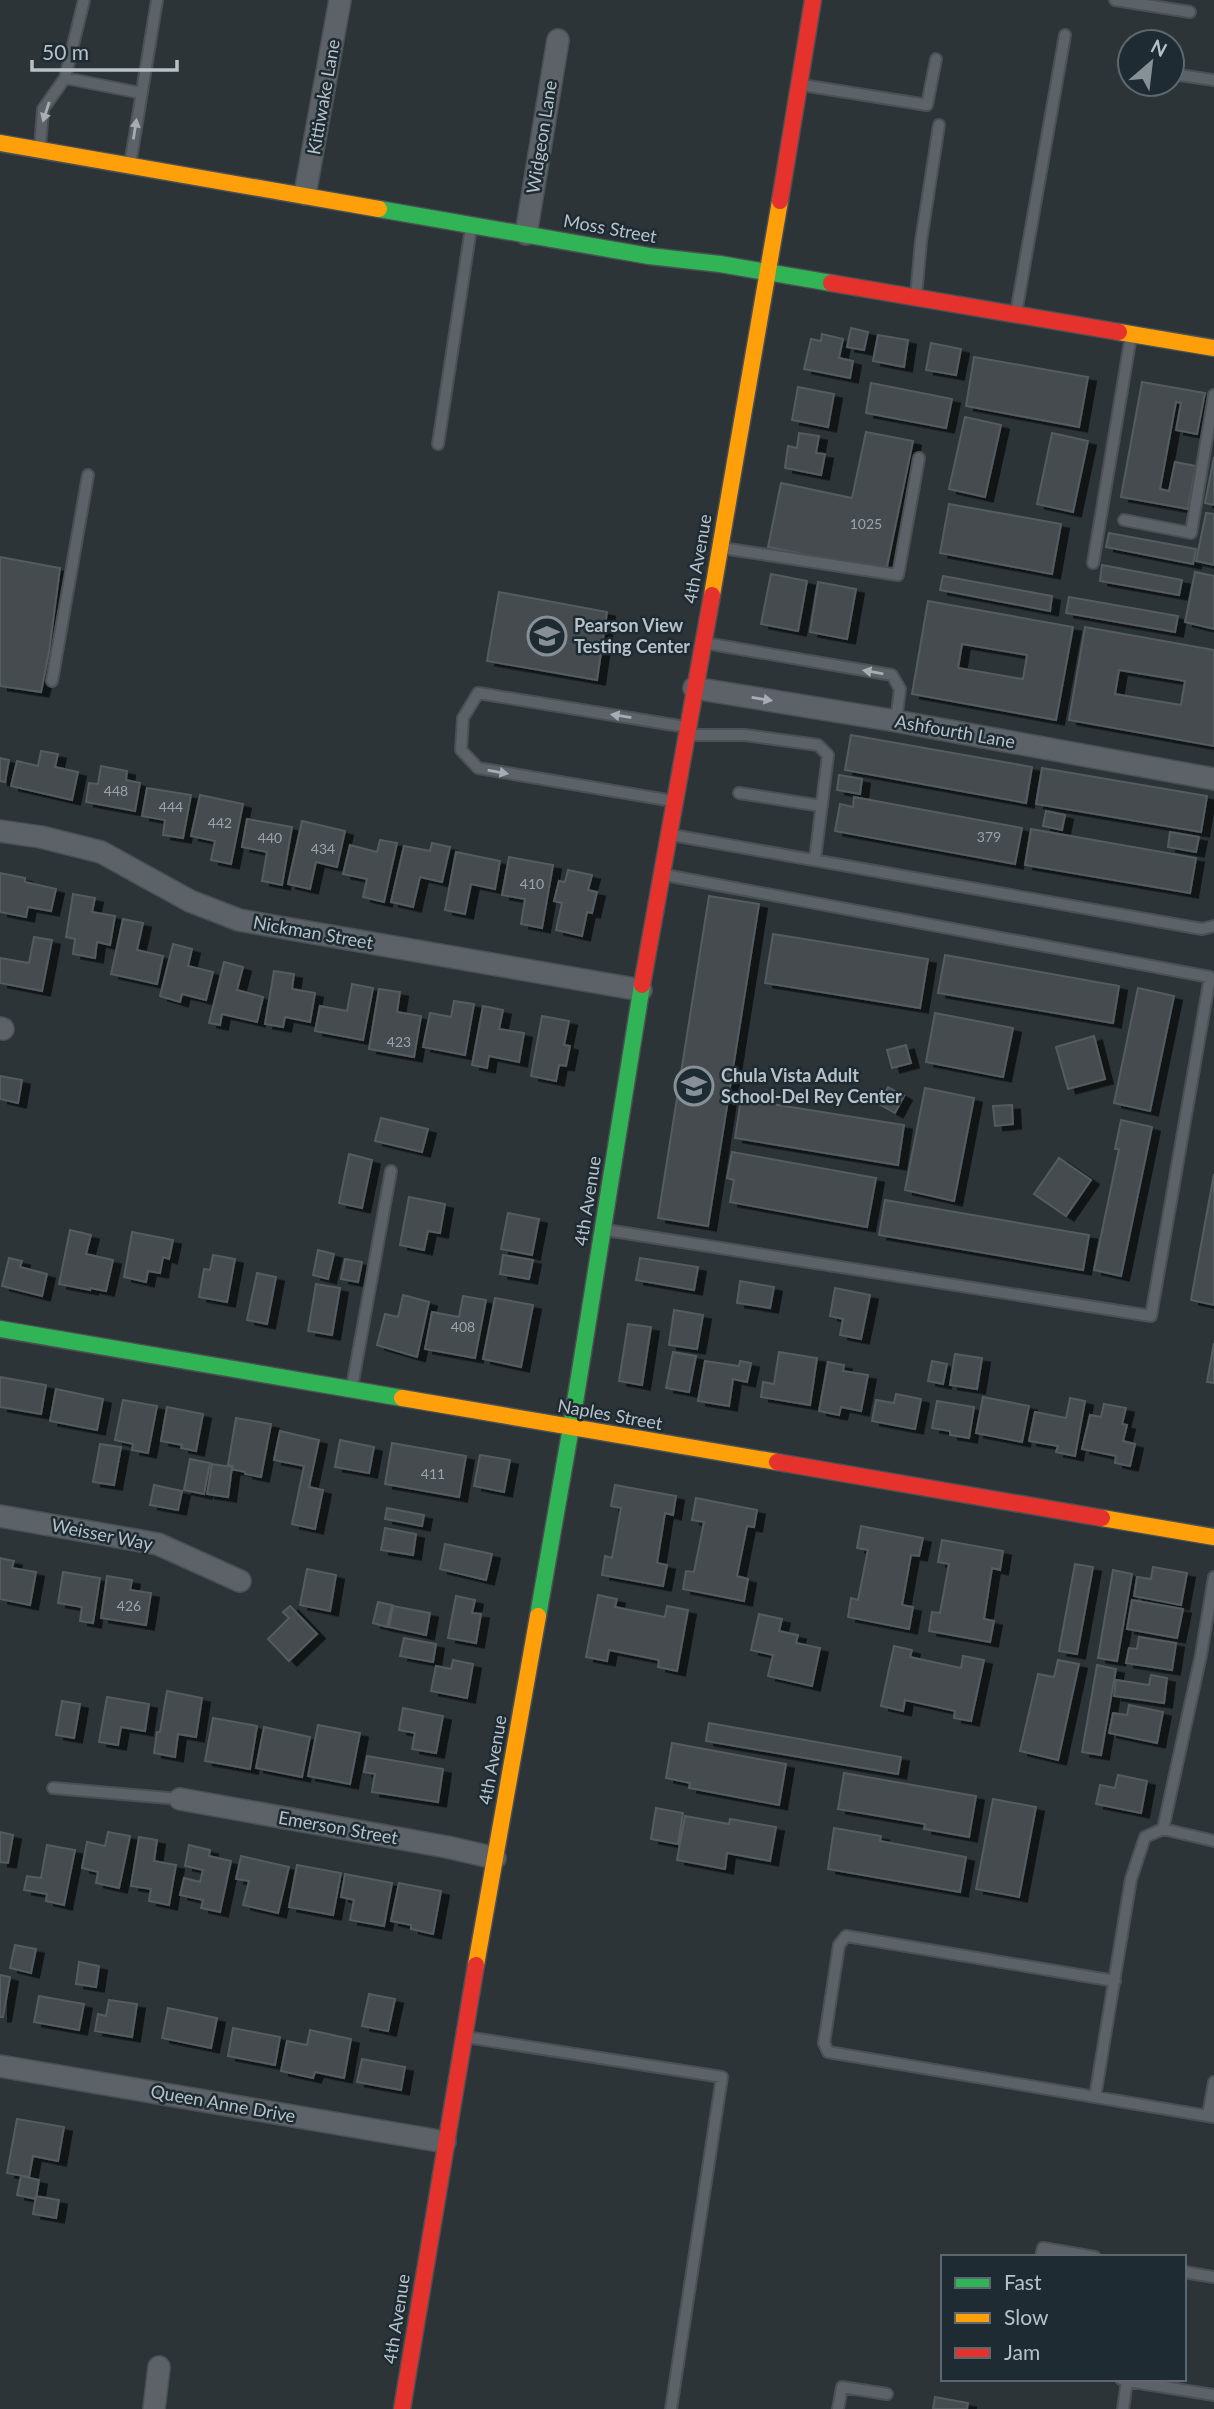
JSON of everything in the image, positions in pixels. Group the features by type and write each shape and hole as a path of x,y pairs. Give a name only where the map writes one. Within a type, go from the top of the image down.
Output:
{"street":[{"name":"Kittiwake Lane","path":"305,194 340,0"},
{"name":"4th Avenue","path":"402,2409 445,2142 570,1427 641,990 769,273 813,0"},
{"name":"Widgeon Lane","path":"526,234 558,40"},
{"name":"Moss Street","path":"0,143 649,256 916,296 1214,348"},
{"name":"Ashfourth Lane","path":"694,688 896,721 1214,779"},
{"name":"Nickman Street","path":"0,831 41,837 100,852 190,901 239,920 641,990"},
{"name":"Naples Street","path":"0,1329 352,1387 1214,1537"},
{"name":"Weisser Way","path":"0,1516 158,1544 240,1581"},
{"name":"Emerson Street","path":"180,1799 495,1858"},
{"name":"Queen Anne Drive","path":"0,2066 445,2142"},
{"path":"154,2409 159,2367"}],"lane":[{"path":"40,150 43,109 65,78 84,0"},
{"path":"130,165 157,0"},
{"path":"1115,0 1190,12"},
{"path":"1016,313 1065,35"},
{"path":"800,84 927,105 936,59"},
{"path":"1186,76 1214,80"},
{"path":"65,78 141,93"},
{"path":"916,296 921,241 939,125"},
{"path":"438,444 471,225"},
{"path":"1093,564 1131,333"},
{"path":"1124,520 1191,533 1214,396"},
{"path":"719,548 898,575 919,458"},
{"path":"52,681 88,475"},
{"path":"702,642 892,675 900,689 896,721"},
{"path":"675,802 478,768 461,750 463,718 478,693 688,731 745,735 818,745 828,755 815,859"},
{"path":"739,793 822,806"},
{"path":"669,834 1202,929 1214,926"},
{"path":"603,1229 1151,1316 1210,977 662,875"},
{"path":"352,1387 391,1171"},
{"path":"1163,1829 1201,1655 1214,1577"},
{"path":"1201,1655 1214,1658"},
{"path":"53,1788 180,1799"},
{"path":"1095,2097 1131,1879 1145,1837 1163,1829 1214,1841"},
{"path":"1115,1981 846,1936 839,1945 824,2043 828,2052 1211,2116 1214,2082"},
{"path":"463,2037 722,2077 671,2409"},
{"path":"1041,2255 1043,2248 1083,2255"},
{"path":"1186,2272 1214,2277"},
{"path":"1122,2409 1124,2381"},
{"path":"1130,2381 1214,2395"},
{"path":"838,2409 842,2387 887,2394"}],"building":[{"path":"851,328 868,332 864,350 847,347"},
{"path":"822,334 843,339 839,358 853,361 850,378 804,369 811,339 821,341"},
{"path":"878,335 908,340 904,367 873,361"},
{"path":"931,343 961,349 956,375 926,370"},
{"path":"974,357 1088,377 1079,427 966,406"},
{"path":"1142,382 1205,393 1197,434 1176,430 1181,403 1176,402 1160,489 1169,491 1175,462 1196,466 1188,509 1121,497"},
{"path":"871,383 952,399 946,428 866,413"},
{"path":"798,387 834,394 828,427 792,420"},
{"path":"965,417 1001,425 985,497 949,489"},
{"path":"866,432 913,441 886,571 768,547 781,483 852,498"},
{"path":"799,433 819,436 816,453 825,454 821,475 785,468 788,446 797,448"},
{"path":"1052,433 1088,441 1073,512 1037,504"},
{"path":"1214,457 1214,505 1205,503"},
{"path":"949,504 1061,524 1052,574 940,553"},
{"path":"1206,513 1214,514 1214,565 1196,561"},
{"path":"1109,533 1196,549 1193,564 1106,547"},
{"path":"0,557 60,568 41,692 0,686"},
{"path":"1102,565 1182,580 1179,595 1100,581"},
{"path":"1195,572 1214,576 1214,629 1185,622"},
{"path":"771,574 807,581 798,631 761,624"},
{"path":"943,576 1052,596 1050,611 940,590"},
{"path":"818,582 856,589 847,639 810,632"},
{"name":"Pearson View Testing Center","path":"499,592 607,612 597,680 487,661"},
{"path":"1069,597 1178,616 1175,632 1066,613"},
{"path":"928,601 1073,627 1056,720 912,694","holes":["962,644 1027,655 1023,679 958,668"]},
{"path":"1085,627 1214,650 1214,746 1069,720","holes":["1119,670 1185,681 1181,705 1115,694"]},
{"path":"851,735 1032,767 1026,803 845,770"},
{"path":"41,751 58,754 55,767 78,772 72,800 11,786 17,761 38,766"},
{"path":"0,758 9,760 5,782 0,781"},
{"path":"101,766 127,771 126,780 140,783 135,811 86,802 89,783 98,784"},
{"path":"1042,768 1207,796 1201,832 1036,804"},
{"path":"839,775 862,779 860,794 837,790"},
{"path":"147,788 191,795 183,838 163,835 165,820 142,816"},
{"path":"200,795 243,804 231,864 211,860 215,841 191,836"},
{"path":"854,797 1022,828 1015,864 835,831 840,804 853,807"},
{"path":"1046,811 1065,815 1062,830 1043,826"},
{"path":"247,819 292,827 282,885 262,881 267,852 242,847"},
{"path":"302,821 345,831 337,867 316,862 310,889 288,884"},
{"path":"1031,829 1196,858 1190,893 1025,865"},
{"path":"1170,832 1199,837 1196,852 1168,847"},
{"path":"380,840 397,843 384,902 363,897 367,879 343,874 350,845 377,852"},
{"path":"432,843 450,847 442,882 420,877 413,907 391,902 404,846 430,851"},
{"path":"456,852 500,861 495,889 471,884 465,914 445,910"},
{"path":"509,857 553,865 542,928 521,924 525,899 502,895"},
{"path":"568,870 592,875 588,890 597,892 592,913 587,912 582,936 556,930 562,903 554,901 559,881 565,882"},
{"path":"0,873 56,889 51,911 28,907 26,917 0,912"},
{"path":"73,894 95,898 92,912 115,916 110,945 97,942 95,958 73,954 75,939 66,937"},
{"path":"709,896 759,904 708,1226 658,1218"},
{"path":"123,919 143,923 137,950 163,956 157,984 111,974"},
{"path":"773,934 928,959 920,1008 765,983"},
{"path":"34,937 52,940 42,991 0,983 0,958 29,963"},
{"path":"173,944 192,949 188,966 213,972 206,1000 182,994 180,1002 160,996"},
{"path":"945,955 1119,986 1113,1023 938,993"},
{"path":"224,962 243,967 237,990 263,997 257,1022 222,1014 220,1025 209,1023"},
{"path":"274,971 294,974 292,989 315,993 310,1022 285,1017 283,1027 265,1024"},
{"path":"352,984 373,988 363,1040 315,1031 320,1006 347,1011"},
{"path":"1138,988 1174,996 1150,1111 1114,1103"},
{"path":"379,989 400,992 397,1012 421,1016 414,1057 369,1049"},
{"path":"454,1001 474,1004 465,1055 423,1047 430,1013 451,1017"},
{"path":"483,1006 503,1010 499,1029 524,1033 519,1062 489,1056 487,1068 472,1065"},
{"path":"935,1013 1013,1028 1003,1077 926,1062"},
{"path":"542,1016 569,1021 564,1045 570,1046 566,1066 559,1065 556,1081 531,1076"},
{"path":"1094,1036 1105,1079 1068,1089 1056,1047"},
{"path":"906,1045 911,1063 892,1068 887,1050"},
{"path":"0,1076 22,1080 18,1103 0,1099"},
{"path":"888,1087 904,1096 895,1113 879,1104"},
{"path":"925,1088 974,1098 954,1201 905,1190"},
{"path":"741,1099 904,1125 898,1165 735,1138"},
{"path":"1012,1105 1013,1124 995,1126 993,1106"},
{"path":"381,1118 428,1129 422,1152 375,1141"},
{"path":"1121,1120 1152,1127 1121,1276 1094,1270 1119,1149 1115,1149"},
{"path":"732,1152 876,1178 867,1227 730,1202 734,1180 727,1178"},
{"path":"349,1154 372,1160 362,1208 339,1203"},
{"path":"1059,1158 1091,1180 1066,1216 1034,1194"},
{"path":"1214,1174 1214,1305 1191,1300"},
{"path":"409,1197 445,1204 440,1233 428,1231 424,1250 400,1245"},
{"path":"885,1200 1089,1235 1083,1270 879,1235"},
{"path":"508,1213 539,1219 532,1255 501,1249"},
{"path":"70,1230 91,1235 86,1254 113,1260 106,1291 59,1284"},
{"path":"132,1232 173,1240 169,1259 163,1257 160,1273 148,1271 146,1282 124,1277"},
{"path":"318,1250 334,1254 328,1279 313,1275"},
{"path":"213,1255 235,1259 227,1302 199,1297 204,1269 210,1270"},
{"path":"503,1255 533,1260 529,1279 500,1274"},
{"path":"9,1258 22,1261 20,1267 47,1274 42,1296 2,1286"},
{"path":"640,1258 698,1267 694,1290 636,1280"},
{"path":"345,1259 362,1262 358,1282 341,1279"},
{"path":"257,1273 276,1277 267,1324 247,1320"},
{"path":"740,1281 774,1287 770,1308 737,1303"},
{"path":"316,1284 340,1288 332,1335 308,1331"},
{"path":"835,1288 870,1295 861,1339 840,1335 843,1319 830,1316"},
{"path":"403,1295 429,1302 417,1357 377,1345 385,1314 398,1317"},
{"path":"463,1296 486,1300 475,1358 425,1349 432,1312 459,1317"},
{"path":"495,1298 533,1305 521,1367 483,1359"},
{"path":"674,1310 703,1315 697,1349 669,1345"},
{"path":"628,1324 651,1327 642,1385 619,1381"},
{"path":"1214,1343 1214,1383 1207,1382"},
{"path":"673,1352 696,1356 689,1392 666,1388"},
{"path":"779,1352 817,1358 810,1405 761,1397 763,1382 774,1384"},
{"path":"955,1354 982,1358 977,1389 950,1385"},
{"path":"705,1361 739,1366 740,1361 751,1363 747,1382 733,1379 729,1406 698,1401"},
{"path":"932,1361 947,1364 943,1384 928,1381"},
{"path":"828,1362 844,1365 843,1371 868,1375 861,1411 841,1407 839,1415 819,1411"},
{"path":"0,1377 46,1385 41,1414 0,1407"},
{"path":"56,1389 103,1399 97,1430 50,1421"},
{"path":"896,1394 921,1399 915,1429 872,1421 876,1400 894,1403"},
{"path":"983,1397 1029,1406 1022,1442 976,1433"},
{"path":"1070,1398 1085,1401 1075,1456 1056,1452 1058,1446 1029,1441 1035,1412 1066,1418"},
{"path":"123,1400 157,1406 148,1453 132,1450 133,1444 115,1440"},
{"path":"937,1401 974,1407 969,1438 932,1428"},
{"path":"1104,1404 1126,1408 1122,1424 1127,1425 1123,1441 1135,1444 1130,1466 1115,1463 1116,1456 1082,1449 1090,1415 1101,1417"},
{"path":"167,1407 203,1414 196,1451 161,1441"},
{"path":"236,1418 271,1424 261,1477 245,1474 228,1465"},
{"path":"280,1431 319,1440 309,1487 323,1490 315,1529 292,1524 304,1466 274,1460"},
{"path":"340,1440 374,1447 369,1473 335,1467"},
{"path":"392,1443 466,1456 459,1497 385,1484"},
{"path":"100,1444 121,1447 114,1485 93,1482"},
{"path":"480,1455 510,1460 504,1492 474,1486"},
{"path":"190,1459 210,1463 204,1494 184,1490"},
{"path":"212,1464 232,1467 228,1497 207,1494"},
{"path":"154,1485 182,1491 178,1510 150,1505"},
{"path":"615,1485 676,1496 673,1515 665,1513 657,1563 667,1565 663,1586 602,1575 605,1556 612,1558 621,1508 611,1506"},
{"path":"696,1498 757,1510 754,1527 747,1526 737,1576 748,1579 744,1601 683,1589 686,1571 694,1572 704,1522 692,1520"},
{"path":"387,1508 424,1515 422,1526 385,1519"},
{"path":"861,1526 923,1538 919,1556 911,1555 902,1605 913,1607 909,1629 848,1617 851,1598 858,1600 868,1550 857,1548"},
{"path":"385,1528 416,1534 413,1555 381,1550"},
{"path":"942,1540 1003,1551 1000,1570 992,1568 984,1619 994,1621 990,1642 929,1631 932,1612 940,1613 949,1564 938,1562"},
{"path":"445,1544 492,1554 486,1580 440,1569"},
{"path":"0,1558 14,1561 12,1568 36,1572 30,1605 0,1599"},
{"path":"1075,1564 1093,1567 1077,1654 1059,1651"},
{"path":"1153,1567 1187,1573 1181,1605 1134,1596 1137,1577 1151,1579"},
{"path":"307,1569 336,1575 330,1611 300,1605"},
{"path":"1113,1570 1132,1574 1117,1661 1098,1658"},
{"path":"63,1572 100,1578 93,1623 80,1621 82,1607 58,1603"},
{"path":"107,1576 132,1580 130,1590 151,1593 146,1625 101,1618"},
{"path":"598,1595 617,1599 615,1607 665,1617 667,1606 688,1610 677,1671 658,1667 659,1660 609,1650 607,1661 586,1657"},
{"path":"456,1596 475,1600 472,1613 481,1614 476,1643 448,1638"},
{"path":"1132,1600 1183,1609 1177,1638 1127,1629"},
{"path":"378,1602 392,1605 387,1627 373,1623"},
{"path":"290,1606 317,1634 289,1661 268,1639 289,1618 283,1612"},
{"path":"393,1606 430,1613 426,1635 389,1627"},
{"path":"759,1614 782,1619 779,1631 798,1635 796,1643 820,1648 812,1686 768,1676 773,1655 751,1650"},
{"path":"1139,1637 1176,1643 1172,1670 1126,1663 1129,1648 1137,1649"},
{"path":"404,1638 436,1644 433,1662 400,1656"},
{"path":"894,1646 912,1650 910,1657 961,1668 963,1656 984,1660 971,1721 954,1718 955,1711 905,1700 903,1711 881,1706"},
{"path":"453,1660 473,1664 467,1698 431,1691 436,1666 451,1669"},
{"path":"1058,1660 1079,1664 1058,1760 1020,1751 1038,1674 1054,1677"},
{"path":"1097,1665 1116,1669 1101,1755 1082,1752"},
{"path":"1151,1675 1167,1678 1164,1703 1114,1696 1116,1680 1149,1685"},
{"path":"167,1691 202,1698 196,1737 178,1734 175,1757 154,1753"},
{"path":"107,1697 149,1704 145,1731 121,1727 118,1745 99,1742"},
{"path":"62,1701 80,1704 74,1738 56,1735"},
{"path":"1129,1705 1163,1712 1157,1743 1109,1733 1113,1713 1127,1715"},
{"path":"403,1708 443,1716 436,1753 412,1749 415,1733 399,1730"},
{"path":"213,1718 257,1726 250,1769 205,1761"},
{"path":"709,1723 901,1757 898,1774 706,1741"},
{"path":"318,1725 360,1733 350,1784 308,1776"},
{"path":"264,1727 310,1737 302,1777 256,1768"},
{"path":"672,1743 786,1764 779,1805 689,1788 690,1783 666,1778"},
{"path":"367,1756 443,1769 438,1802 372,1792 375,1774 364,1772"},
{"path":"844,1773 976,1796 969,1837 924,1829 925,1824 838,1809"},
{"path":"1118,1775 1147,1781 1141,1813 1096,1804 1100,1785 1115,1788"},
{"path":"993,1799 1036,1807 1019,1897 976,1889"},
{"path":"656,1808 683,1813 678,1844 651,1839"},
{"path":"685,1816 729,1824 730,1819 776,1827 770,1861 727,1853 725,1869 677,1860"},
{"path":"834,1828 881,1836 880,1841 966,1857 960,1892 828,1869"},
{"path":"0,1832 13,1835 8,1863 0,1862"},
{"path":"108,1832 130,1836 119,1888 96,1883 98,1872 82,1868 87,1842 105,1846"},
{"path":"139,1837 157,1840 154,1861 176,1865 169,1905 149,1901 151,1889 131,1886"},
{"path":"47,1845 75,1850 64,1905 46,1901 47,1894 24,1890 27,1876 41,1878"},
{"path":"189,1845 210,1850 209,1856 231,1861 220,1912 201,1908 203,1900 180,1895 184,1878 200,1882 203,1870 185,1866"},
{"path":"241,1856 289,1867 278,1913 243,1905 249,1881 236,1879"},
{"path":"297,1865 341,1873 333,1915 289,1907"},
{"path":"345,1874 392,1883 384,1926 350,1920 354,1900 341,1897"},
{"path":"399,1883 441,1891 433,1934 391,1921"},
{"path":"15,1945 36,1949 31,1973 10,1968"},
{"path":"79,1962 99,1966 96,1987 76,1984"},
{"path":"0,1975 10,1977 3,2017 0,2017"},
{"path":"369,1994 395,1999 388,2031 362,2026"},
{"path":"39,1996 84,2004 79,2030 34,2022"},
{"path":"109,2000 137,2004 132,2037 95,2031 98,2014 106,2016"},
{"path":"168,2008 217,2018 211,2048 162,2038"},
{"path":"233,2028 280,2037 275,2065 228,2056"},
{"path":"310,2030 351,2039 344,2078 315,2072 313,2078 281,2071 287,2041 307,2045"},
{"path":"362,2059 405,2067 401,2090 357,2082"},
{"path":"17,2119 64,2127 58,2161 33,2156 29,2177 7,2173"},
{"path":"21,2176 39,2180 36,2199 17,2195"},
{"path":"36,2196 59,2200 56,2218 33,2214"},
{"path":"935,2397 968,2403 967,2409 933,2409"}],"traffic: fast":[{"path":"379,209 649,256 720,264 831,283"},
{"path":"538,1616 642,985"},
{"path":"0,1329 402,1398"}],"traffic: slow":[{"path":"0,143 379,209"},
{"path":"712,595 780,201"},
{"path":"1119,332 1214,348"},
{"path":"402,1398 777,1462"},
{"path":"1102,1518 1214,1537"},
{"path":"476,1965 538,1616"}],"traffic: jam":[{"path":"780,201 813,0"},
{"path":"831,283 1119,332"},
{"path":"642,985 712,595"},
{"path":"777,1462 1102,1518"},
{"path":"402,2409 476,1965"}],"place":[{"name":"Pearson View Testing Center","path":"547,636"},
{"name":"Chula Vista Adult School-Del Rey Center","path":"694,1086"}]}
